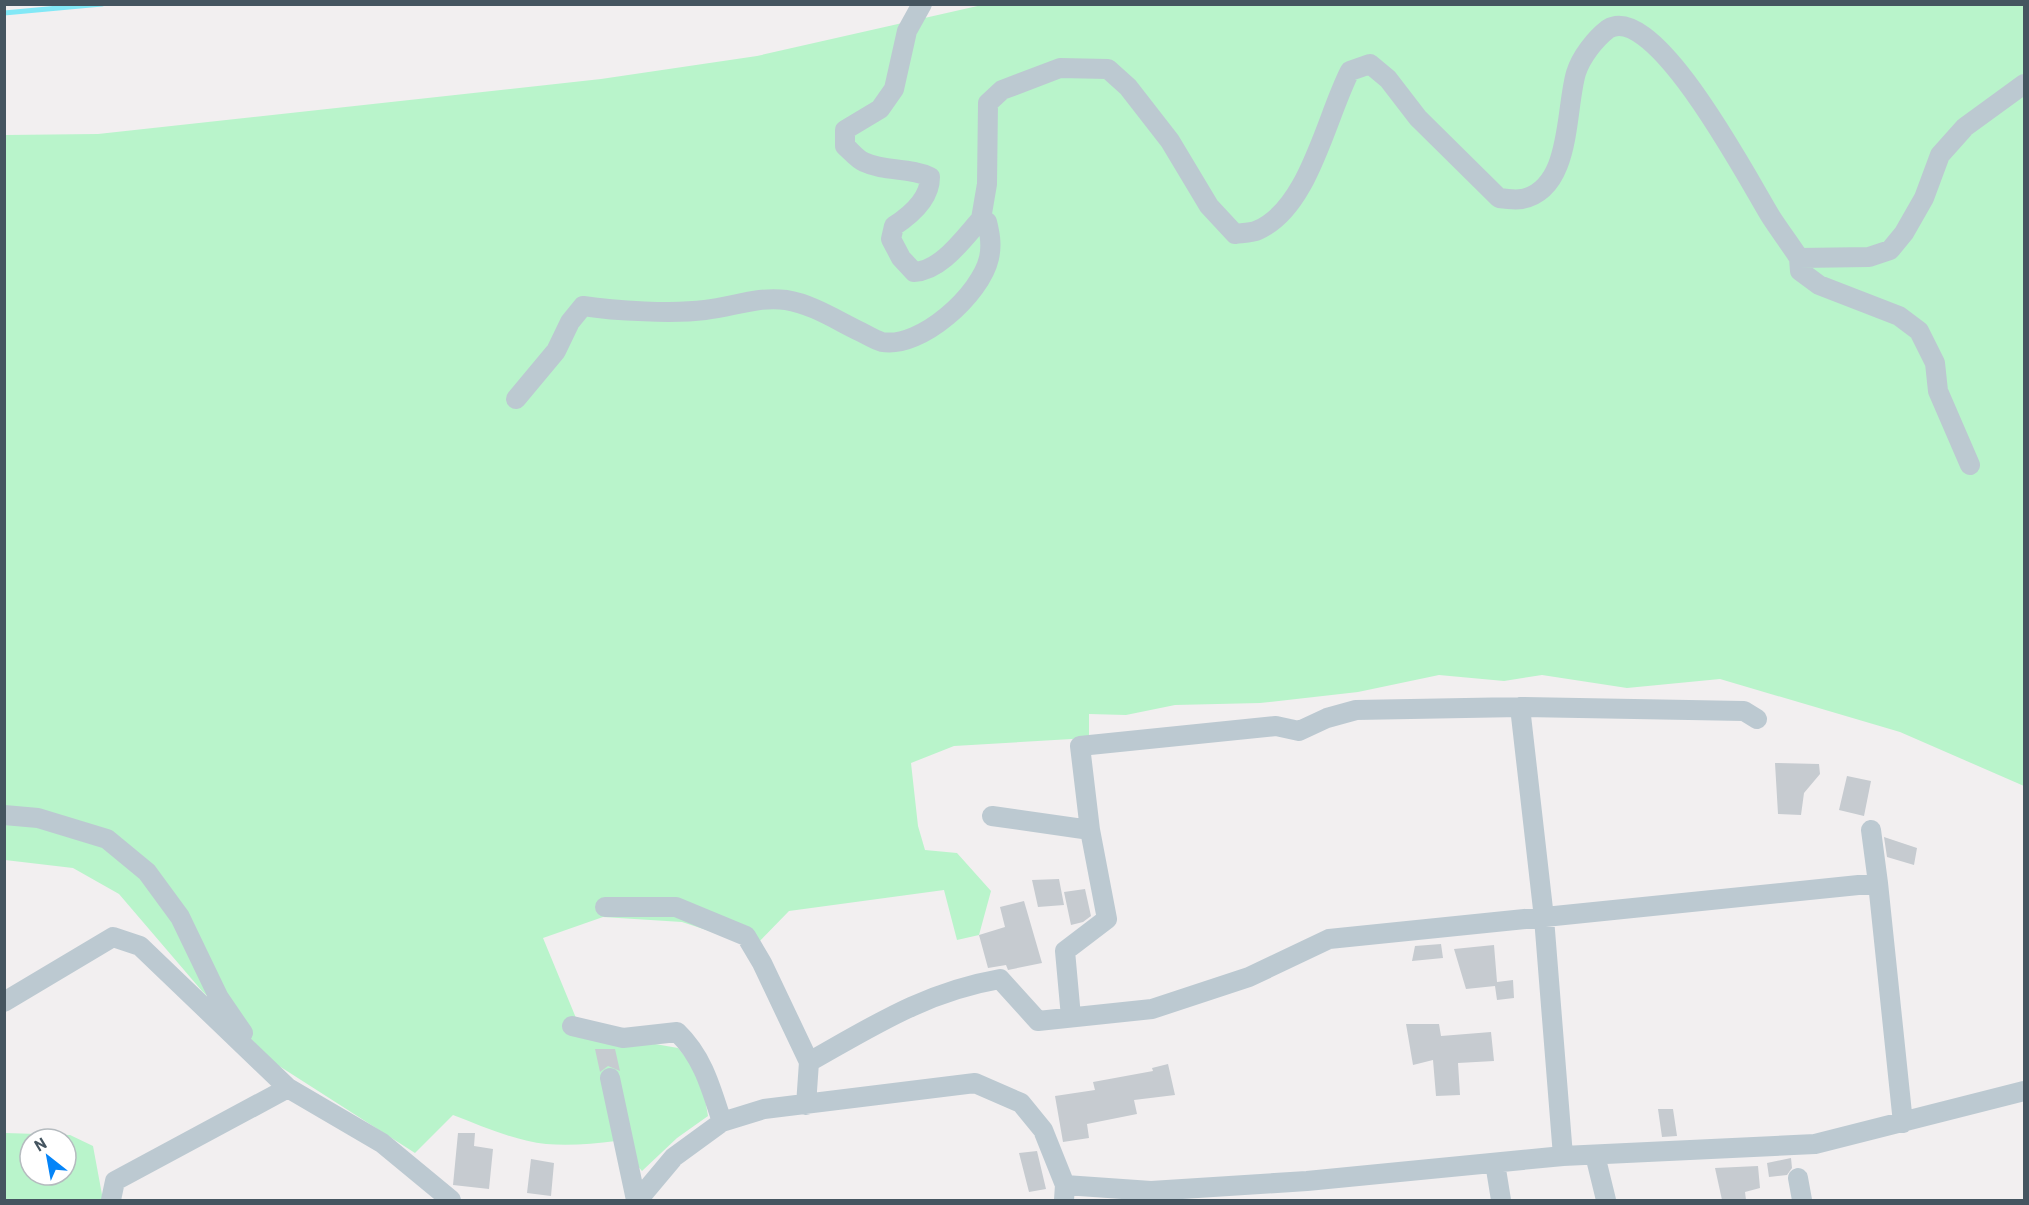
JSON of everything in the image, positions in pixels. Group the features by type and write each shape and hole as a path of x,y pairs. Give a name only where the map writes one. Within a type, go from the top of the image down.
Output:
{"street":[{"path":"922,4 907,31 894,89 880,109 845,130 845,146 863,162 892,169 915,170 930,177 930,190 908,216 894,226 891,239 901,258 914,272 928,271 943,259 981,219 987,184 988,103 1002,90 1060,68 1108,69 1115,75 1170,141 1209,206 1235,234 1257,231 1276,219 1302,184 1350,71 1370,64 1388,79 1418,118 1499,198 1522,199 1542,189 1558,166 1566,141 1569,101 1577,70 1593,44 1610,27 1632,24 1648,35 1710,112 1770,216 1799,258 1800,271 1819,285 1899,316 1918,332 1935,363 1938,391 1970,465"},
{"path":"1799,258 1869,257 1890,250 1904,233 1924,198 1940,154 1965,127 2025,84"},
{"path":"516,399 555,351 570,322 583,306 605,309 705,310 742,301 786,300 818,311 882,342 906,340 937,324 975,290 989,259 991,240 987,222 981,219"},
{"path":"1520,706 1544,918 1563,1156"},
{"path":"1071,1017 1065,951 1107,919 1089,830 1080,746 1276,726 1299,731 1327,718 1356,710 1520,706 1744,711 1757,719"},
{"path":"4,816 38,818 107,839 147,872 180,917 219,998 269,1070"},
{"path":"992,816 1089,830"},
{"path":"1871,830 1903,1123"},
{"path":"809,1062 904,1008 964,986 1000,979 1038,1021 1152,1009 1249,976 1329,939 1878,883"},
{"path":"605,907 675,907 746,936 762,963 809,1062 806,1105"},
{"path":"4,1002 113,937 140,946 288,1088 382,1143 451,1200"},
{"path":"572,1026 623,1038 677,1032 692,1047 705,1070 722,1122"},
{"path":"610,1078 637,1200"},
{"path":"637,1200 674,1157 722,1122 765,1109 975,1083 1022,1103 1042,1130 1065,1193 1150,1191 1307,1181 1563,1156 1815,1144 2025,1091"},
{"path":"111,1200 115,1181 288,1088"},
{"path":"1595,1155 1606,1200"},
{"path":"1495,1163 1502,1200"},
{"path":"1798,1178 1802,1200"}],"green space":[{"path":"982,5 2024,5 2024,786 1900,732 1720,679 1627,688 1542,675 1504,681 1439,675 1358,692 1260,703 1175,705 1126,715 1089,714 1089,738 954,746 911,763 918,826 925,850 957,853 991,891 979,935 957,940 944,890 789,911 755,946 682,922 603,917 543,938 576,1018 610,1045 655,1044 678,1048 701,1076 708,1116 677,1138 642,1171 616,1141 572,1145 534,1142 522,1140 453,1115 415,1153 276,1064 202,991 119,894 73,868 5,860 5,135 98,134 601,79 757,56"},
{"path":"5,1133 18,1133 18,1187 78,1187 78,1139 93,1146 103,1200 5,1200"}],"building":[{"path":"1775,763 1819,764 1820,774 1804,793 1801,815 1778,814"},
{"path":"1847,776 1871,781 1864,816 1839,810"},
{"path":"1884,837 1917,848 1914,865 1887,857"},
{"path":"1059,879 1064,905 1038,907 1032,880"},
{"path":"1085,889 1091,916 1083,922 1071,925 1064,892"},
{"path":"1024,901 1042,963 1008,970 1006,965 988,968 979,935 1005,927 1000,907"},
{"path":"1441,944 1443,958 1412,961 1415,946"},
{"path":"1494,945 1497,982 1513,980 1514,998 1497,1000 1495,986 1466,989 1454,949"},
{"path":"1406,1024 1439,1024 1441,1036 1491,1032 1494,1061 1458,1063 1460,1095 1436,1096 1433,1060 1413,1065"},
{"path":"595,1049 615,1049 620,1071 608,1066 600,1072"},
{"path":"1168,1064 1175,1095 1134,1100 1137,1114 1087,1124 1089,1138 1063,1142 1055,1096 1095,1090 1093,1082 1153,1071 1152,1068"},
{"path":"1658,1109 1673,1109 1677,1136 1662,1137"},
{"path":"458,1133 475,1133 474,1146 493,1149 489,1189 453,1185"},
{"path":"1037,1151 1046,1189 1029,1192 1019,1153"},
{"path":"1791,1158 1792,1168 1787,1175 1769,1177 1767,1163"},
{"path":"531,1159 554,1163 551,1196 527,1193"},
{"path":"1758,1166 1760,1188 1745,1192 1746,1200 1722,1200 1715,1168"}],"waterway":[{"path":"4,13 102,4"}]}
